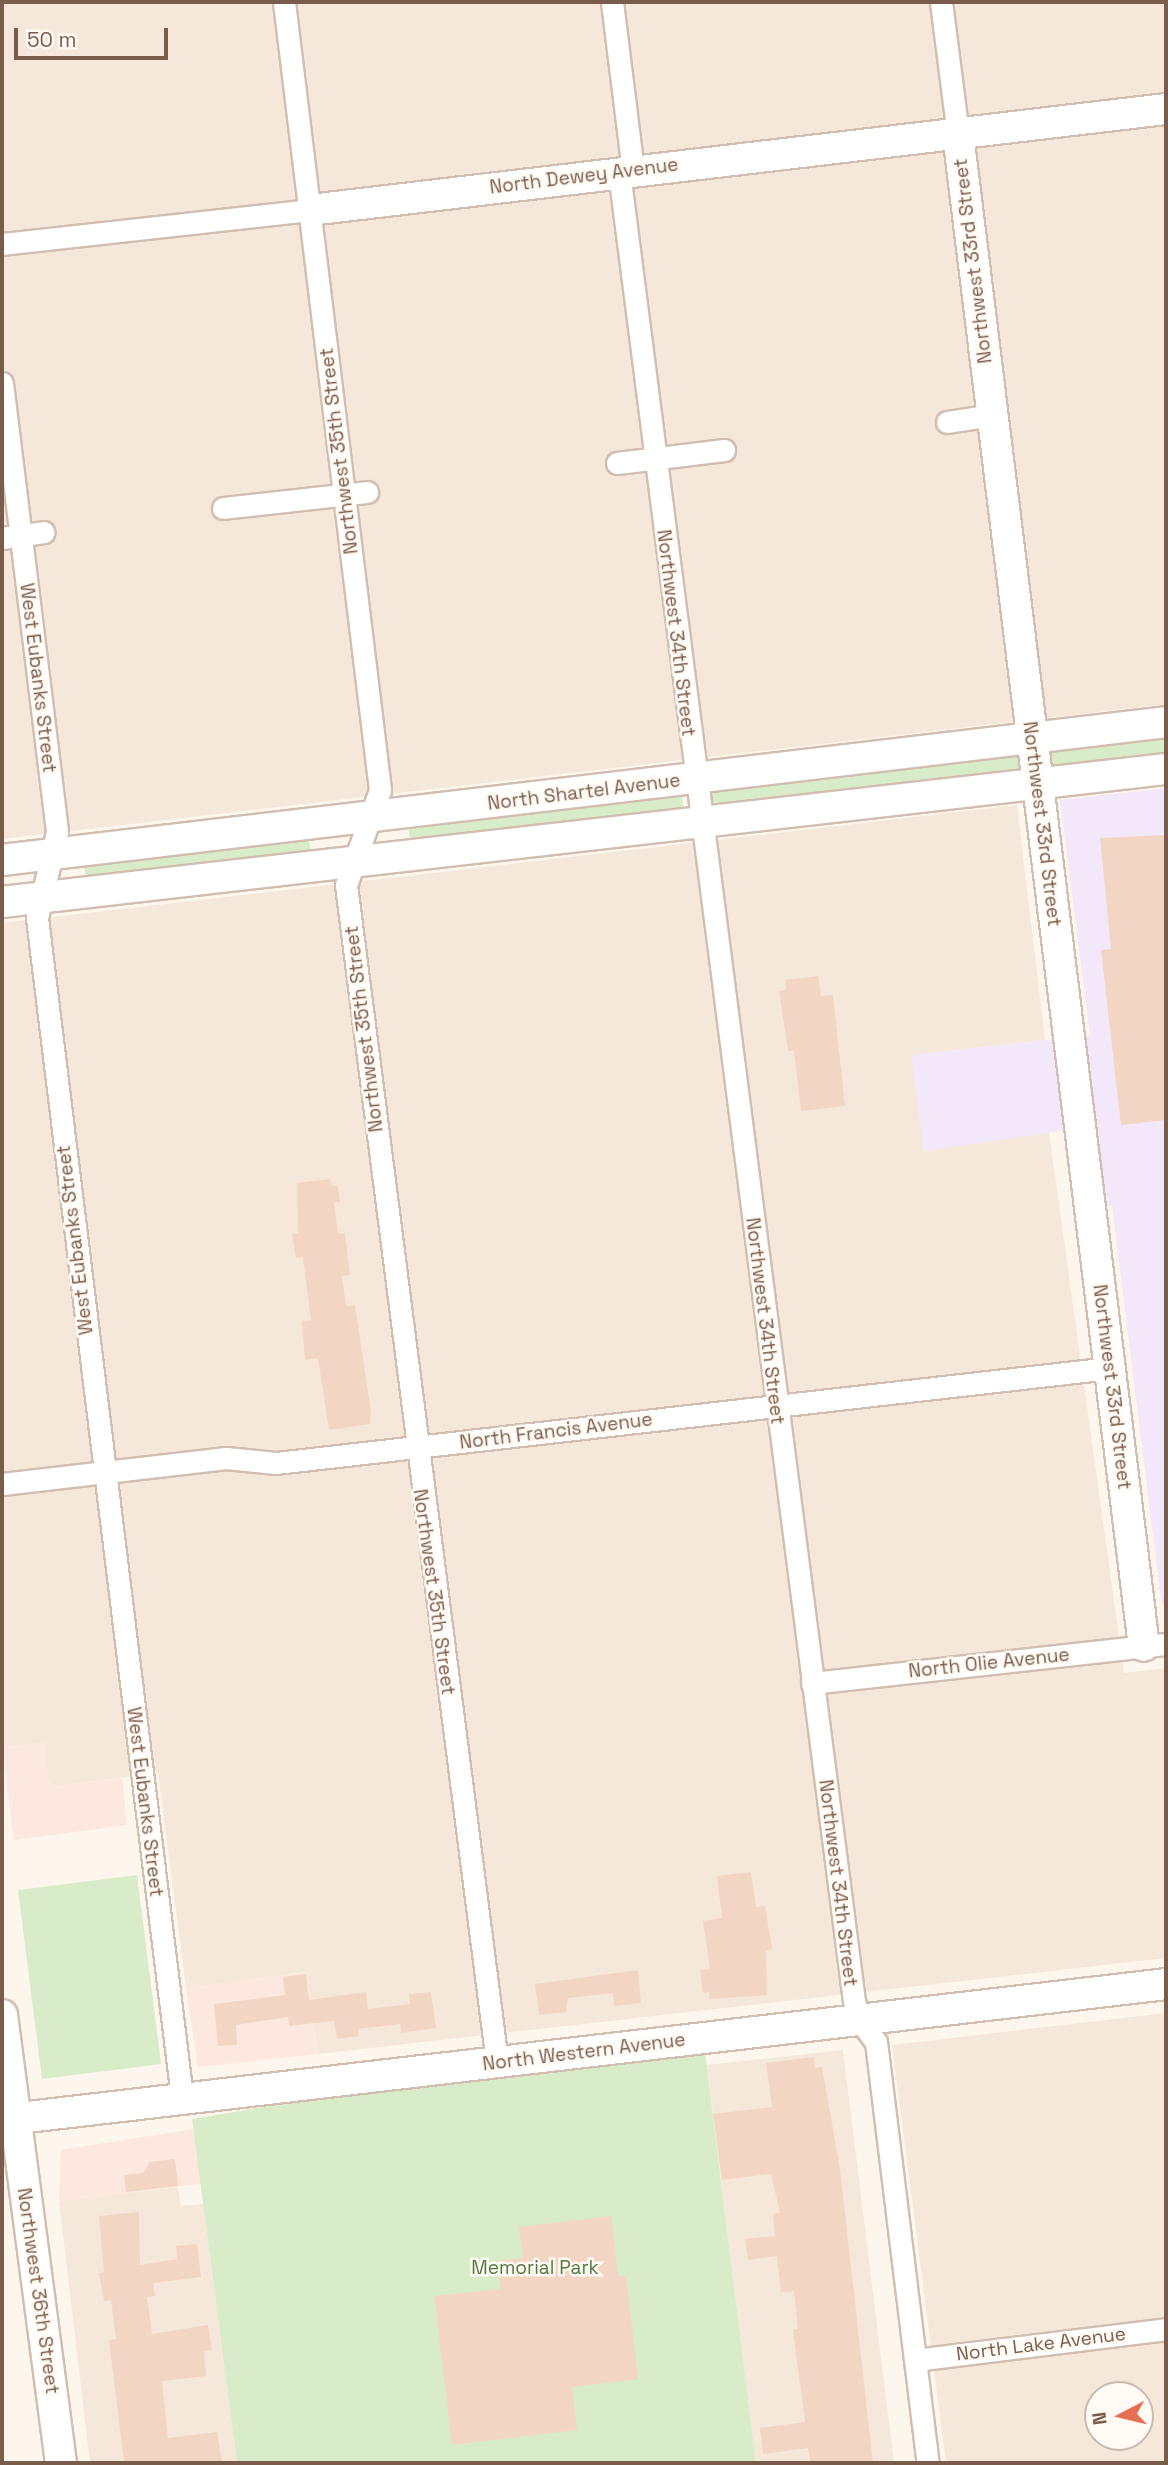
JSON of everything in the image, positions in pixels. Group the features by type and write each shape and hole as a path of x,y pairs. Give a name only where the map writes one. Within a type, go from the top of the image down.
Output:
{"street":[{"name":"Northwest 35th Street","path":"284,2 380,790 346,885 415,1448 497,2062"},
{"name":"Northwest 34th Street","path":"612,2 654,458 699,823 854,2001 860,2021 876,2042 928,2463"},
{"name":"Northwest 33rd Street","path":"941,2 1110,1368 1155,1645"},
{"name":"North Dewey Avenue","path":"2,244 1166,108"},
{"name":"West Eubanks Street","path":"2,383 11,537 57,832 37,918 183,2097"},
{"path":"947,422 992,415"},
{"path":"617,463 724,450"},
{"path":"223,508 367,492"},
{"path":"11,537 44,532"},
{"name":"North Shartel Avenue","path":"2,860 1166,722"},
{"path":"2,902 1166,769"},
{"name":"North Francis Avenue","path":"2,1483 226,1458 267,1464 1110,1368"},
{"name":"North Olie Avenue","path":"812,1683 1155,1645"},
{"name":"North Western Avenue","path":"8,2119 1166,1984"},
{"name":"Northwest 36th Street","path":"2,2015 8,2119 61,2463"},
{"name":"North Lake Avenue","path":"915,2360 1166,2329"}],"shaded area":[{"path":"2,2 1166,2 1166,704 2,839"},
{"path":"1166,788 1166,1610 1161,1600 1112,1206 1103,1205 1093,1126 924,1151 911,1055 1090,1035 1060,800"},
{"path":"1017,805 1045,1040 912,1055 924,1150 1049,1132 1124,1673 1166,1668 1166,1958 318,2054 306,1972 186,1988 158,1773 49,1787 44,1743 2,1747 2,923"},
{"path":"44,1743 49,1787 122,1778 127,1825 14,1840 2,1747"},
{"path":"306,1972 318,2054 198,2067 186,1988"},
{"path":"1166,2013 1166,2463 946,2463 892,2045"},
{"path":"843,2050 894,2463 756,2463 707,2065"},
{"path":"193,2129 201,2184 59,2201 61,2150"},
{"path":"178,2187 181,2206 203,2204 237,2463 90,2463 59,2201"}],"green space":[{"path":"1166,732 1166,759 1051,772 1048,745"},
{"path":"1017,749 1020,773 711,812 708,785"},
{"path":"681,790 684,814 410,841 408,824"},
{"path":"308,836 311,853 86,878 84,865"},
{"path":"137,1875 161,2064 42,2079 18,1890"},
{"name":"Memorial Park","path":"705,2052 756,2463 237,2463 192,2119 328,2096"}],"building":[{"path":"1166,835 1166,1120 1121,1125 1101,950 1111,949 1100,838"},
{"path":"818,976 821,996 833,995 845,1106 801,1111 794,1051 788,1051 779,991 786,990 785,980"},
{"path":"330,1179 332,1186 338,1186 340,1202 334,1202 338,1234 345,1233 350,1275 342,1276 346,1306 355,1305 371,1412 370,1424 329,1430 318,1358 305,1360 302,1321 311,1320 303,1257 296,1258 292,1234 298,1233 297,1183"},
{"path":"751,1872 756,1907 765,1906 772,1949 766,1951 767,1995 710,1999 709,1992 703,1993 700,1970 710,1969 703,1921 722,1918 717,1876"},
{"path":"638,1970 641,2003 614,2006 613,1993 568,1998 566,2012 539,2015 535,1984"},
{"path":"306,1974 309,2000 366,1992 368,2009 410,2004 409,1994 431,1992 436,2028 401,2033 400,2024 358,2029 359,2036 337,2039 334,2021 289,2026 288,2017 236,2025 237,2045 218,2046 214,2004 285,1995 283,1977"},
{"path":"814,2057 815,2068 822,2067 840,2169 873,2463 810,2463 808,2448 763,2454 760,2428 805,2422 793,2330 798,2329 794,2291 781,2292 777,2256 748,2260 745,2239 775,2236 773,2214 780,2213 771,2174 722,2180 713,2114 772,2107 766,2063"},
{"path":"175,2159 178,2186 126,2192 124,2175 143,2173 150,2162"},
{"path":"139,2212 140,2265 177,2259 176,2246 197,2244 201,2277 153,2283 155,2296 147,2297 152,2334 208,2325 212,2350 204,2351 206,2376 162,2381 168,2438 217,2432 222,2462 124,2463 109,2340 116,2339 111,2300 104,2301 99,2273 104,2272 99,2216"},
{"path":"611,2216 618,2276 626,2275 638,2379 572,2387 577,2430 452,2445 434,2296 500,2289 497,2261 523,2258 519,2227"}]}
